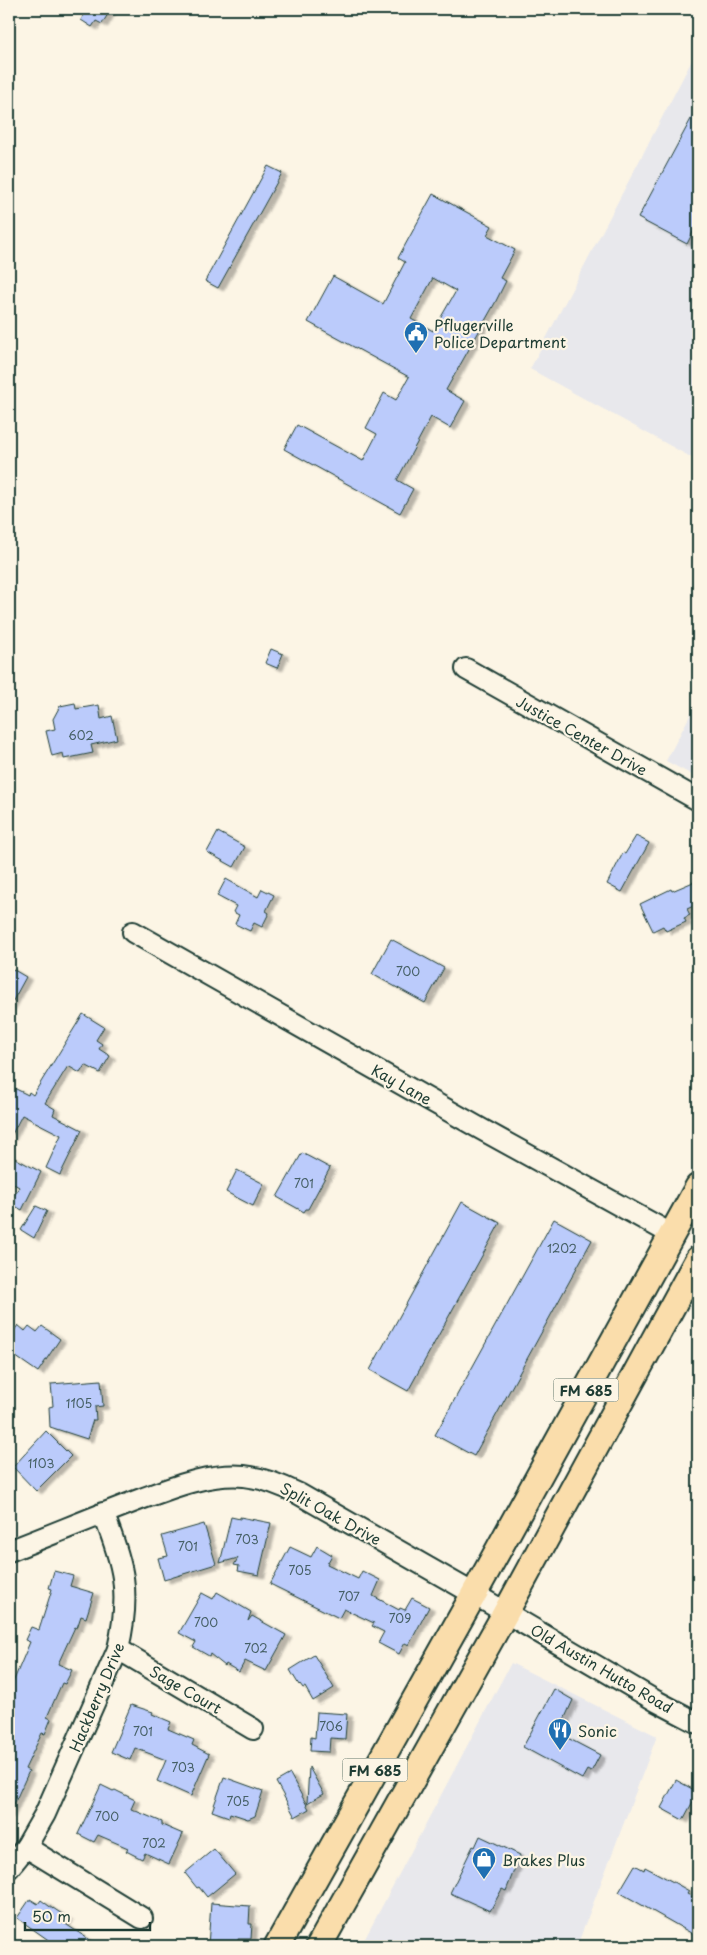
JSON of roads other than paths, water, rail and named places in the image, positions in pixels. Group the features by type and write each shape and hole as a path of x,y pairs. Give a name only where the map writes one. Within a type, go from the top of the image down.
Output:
{"main road":[{"name":"FM 685","path":"277,1946 474,1594 698,1187"},
{"name":"FM 685","path":"319,1946 506,1612 698,1259"}],"street":[{"name":"Justice Center Drive","path":"466,669 698,800"},
{"name":"Kay Lane","path":"133,932 673,1235"},
{"name":"Split Oak Drive","path":"9,1551 103,1513 186,1483 227,1476 259,1478 276,1483 299,1494 506,1612"},
{"name":"Hackberry Drive","path":"9,1868 26,1847 45,1814 118,1649 124,1623 123,1572 103,1513"},
{"name":"Old Austin Hutto Road","path":"506,1612 656,1701 698,1723"},
{"name":"Sage Court","path":"118,1649 253,1729"},
{"path":"26,1847 142,1918"}],"place":[{"name":"Pflugerville Police Department","path":"416,354"},
{"name":"Sonic","path":"560,1751"},
{"name":"Brakes Plus","path":"484,1880"}]}
